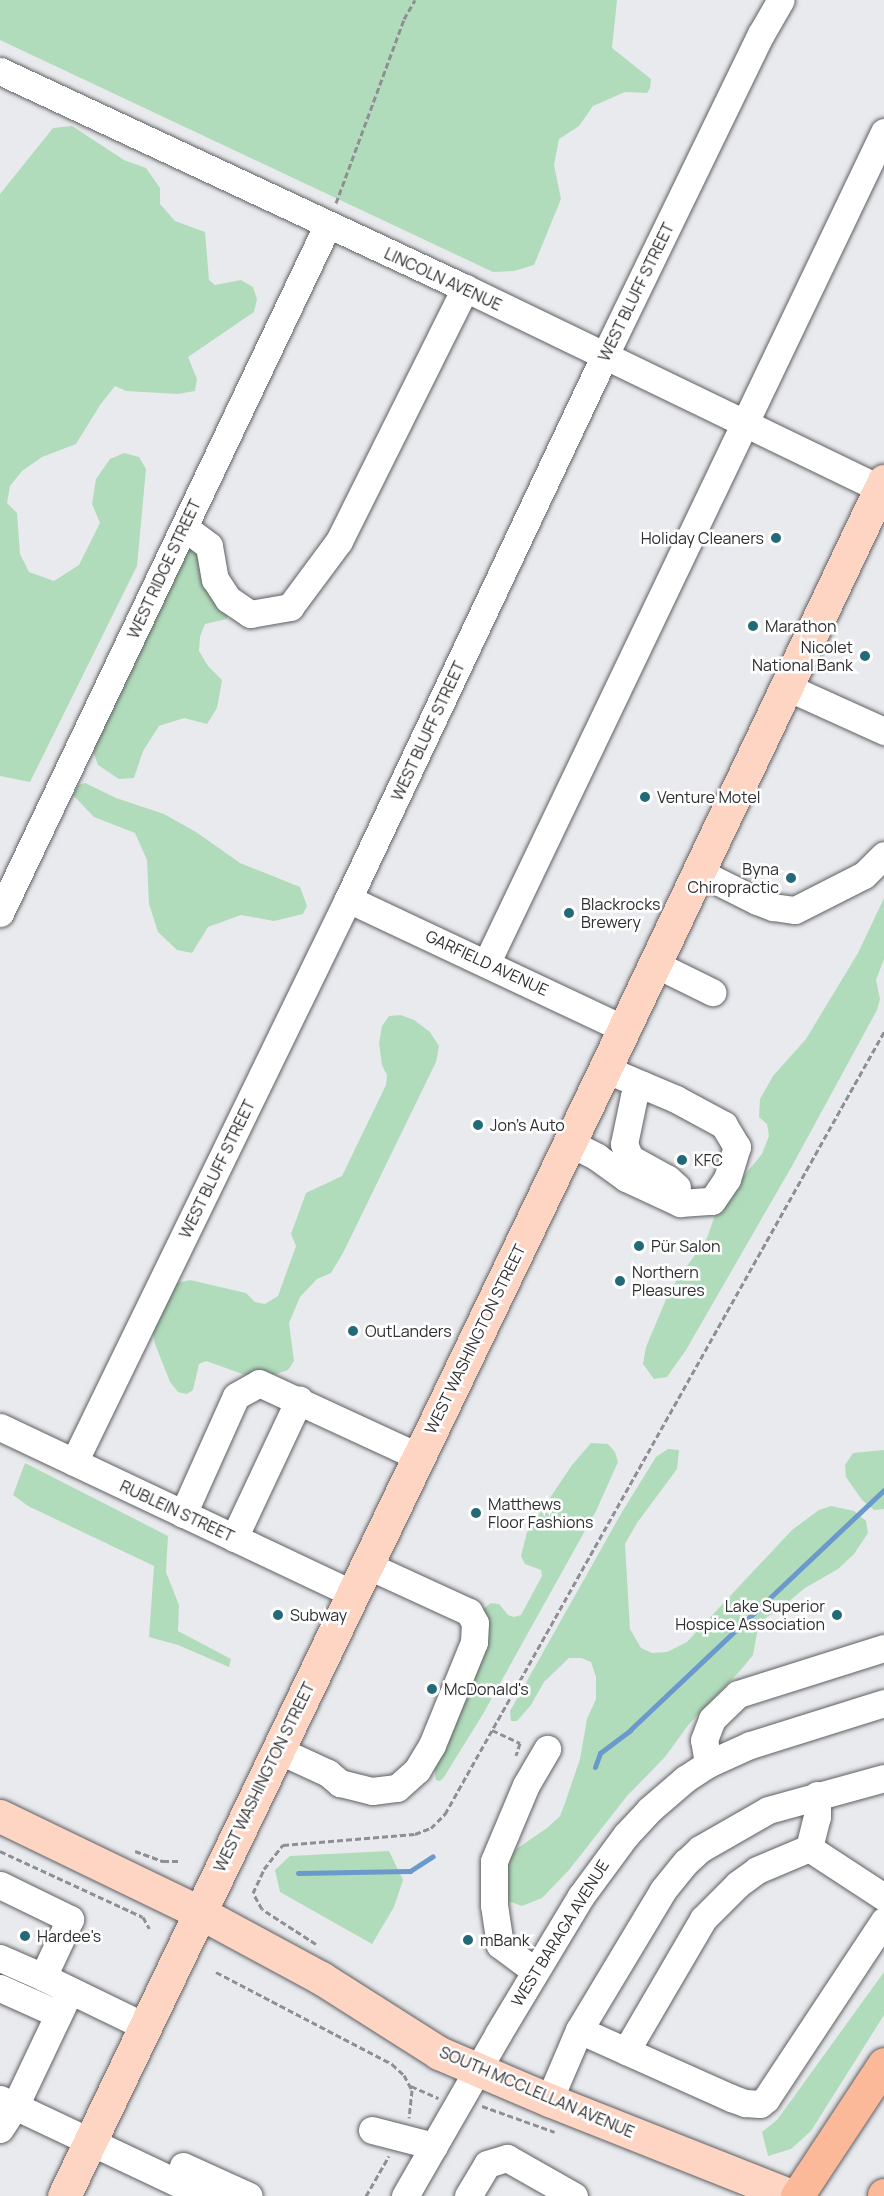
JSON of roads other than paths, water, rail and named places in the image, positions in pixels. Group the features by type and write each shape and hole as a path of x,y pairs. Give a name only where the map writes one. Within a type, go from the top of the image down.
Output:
{"highway":[{"path":"798,2196 884,2064"}],"main road":[{"name":"WEST WASHINGTON STREET","path":"63,2196 279,1750 883,487"},
{"name":"SOUTH MCCLELLAN AVENUE","path":"0,1816 199,1912 321,1978 439,2053 549,2100 792,2196"}],"street":[{"name":"WEST BLUFF STREET","path":"74,1462 348,900 604,357 761,34 781,0"},
{"name":"LINCOLN AVENUE","path":"0,71 465,288 743,424 883,487"},
{"path":"487,962 884,132"},
{"name":"WEST RIDGE STREET","path":"0,913 328,224"},
{"path":"184,527 209,546 215,579 228,599 250,614 290,607 339,541 465,288"},
{"path":"787,687 884,731"},
{"path":"699,872 757,901 773,907 795,910 864,875 884,855"},
{"name":"GARFIELD AVENUE","path":"348,900 487,962 624,1029"},
{"path":"655,964 712,992"},
{"path":"570,1143 597,1157 626,1178 680,1203 712,1201 727,1179 737,1147 724,1125 605,1069"},
{"path":"643,1085 634,1096 624,1144 630,1158 668,1179 692,1202"},
{"path":"183,1514 236,1396 259,1383 419,1457"},
{"path":"234,1538 298,1400"},
{"name":"RUBLEIN STREET","path":"0,1427 234,1538 360,1580 469,1612 475,1623 474,1642 463,1671 422,1761 397,1788 372,1791 340,1783 328,1773 279,1750"},
{"path":"708,1764 704,1740 712,1719 738,1694 884,1648"},
{"name":"WEST BARAGA AVENUE","path":"405,2196 580,1896 626,1835 685,1779 708,1764 750,1744 884,1703"},
{"path":"535,1971 500,1945 494,1905 494,1861 526,1785 547,1749"},
{"path":"549,2100 579,2030 663,1890 686,1862 700,1849 748,1819 768,1810 884,1778"},
{"path":"809,1848 817,1817 817,1795"},
{"path":"809,1848 884,1897"},
{"path":"626,2050 695,1930 709,1912 757,1870 809,1848"},
{"path":"0,1885 70,1919 43,1977"},
{"path":"579,2030 745,2103 760,2104 884,1921"},
{"path":"0,1958 70,1989 144,2026"},
{"path":"0,1988 58,2014"},
{"path":"0,2129 8,2102 70,1989"},
{"path":"8,2102 205,2196"},
{"path":"372,2130 434,2146"},
{"path":"468,2196 487,2163 507,2158 574,2196"},
{"path":"182,2165 249,2196"}],"waterway":[{"path":"595,1767 600,1753 630,1730 884,1490"},
{"path":"298,1873 410,1871 433,1856"}],"place":[{"name":"Holiday Cleaners","path":"776,538"},
{"name":"Marathon","path":"753,626"},
{"name":"Nicolet National Bank","path":"865,656"},
{"name":"Venture Motel","path":"645,797"},
{"name":"Byna Chiropractic","path":"791,878"},
{"name":"Blackrocks Brewery","path":"569,913"},
{"name":"Jon's Auto","path":"478,1125"},
{"name":"KFC","path":"682,1160"},
{"name":"Pür Salon","path":"639,1246"},
{"name":"Northern Pleasures","path":"620,1281"},
{"name":"OutLanders","path":"353,1331"},
{"name":"Matthews Floor Fashions","path":"476,1513"},
{"name":"Subway","path":"278,1615"},
{"name":"Lake Superior Hospice Association","path":"837,1615"},
{"name":"McDonald's","path":"432,1689"},
{"name":"Hardee's","path":"25,1936"},
{"name":"mBank","path":"468,1940"}]}
